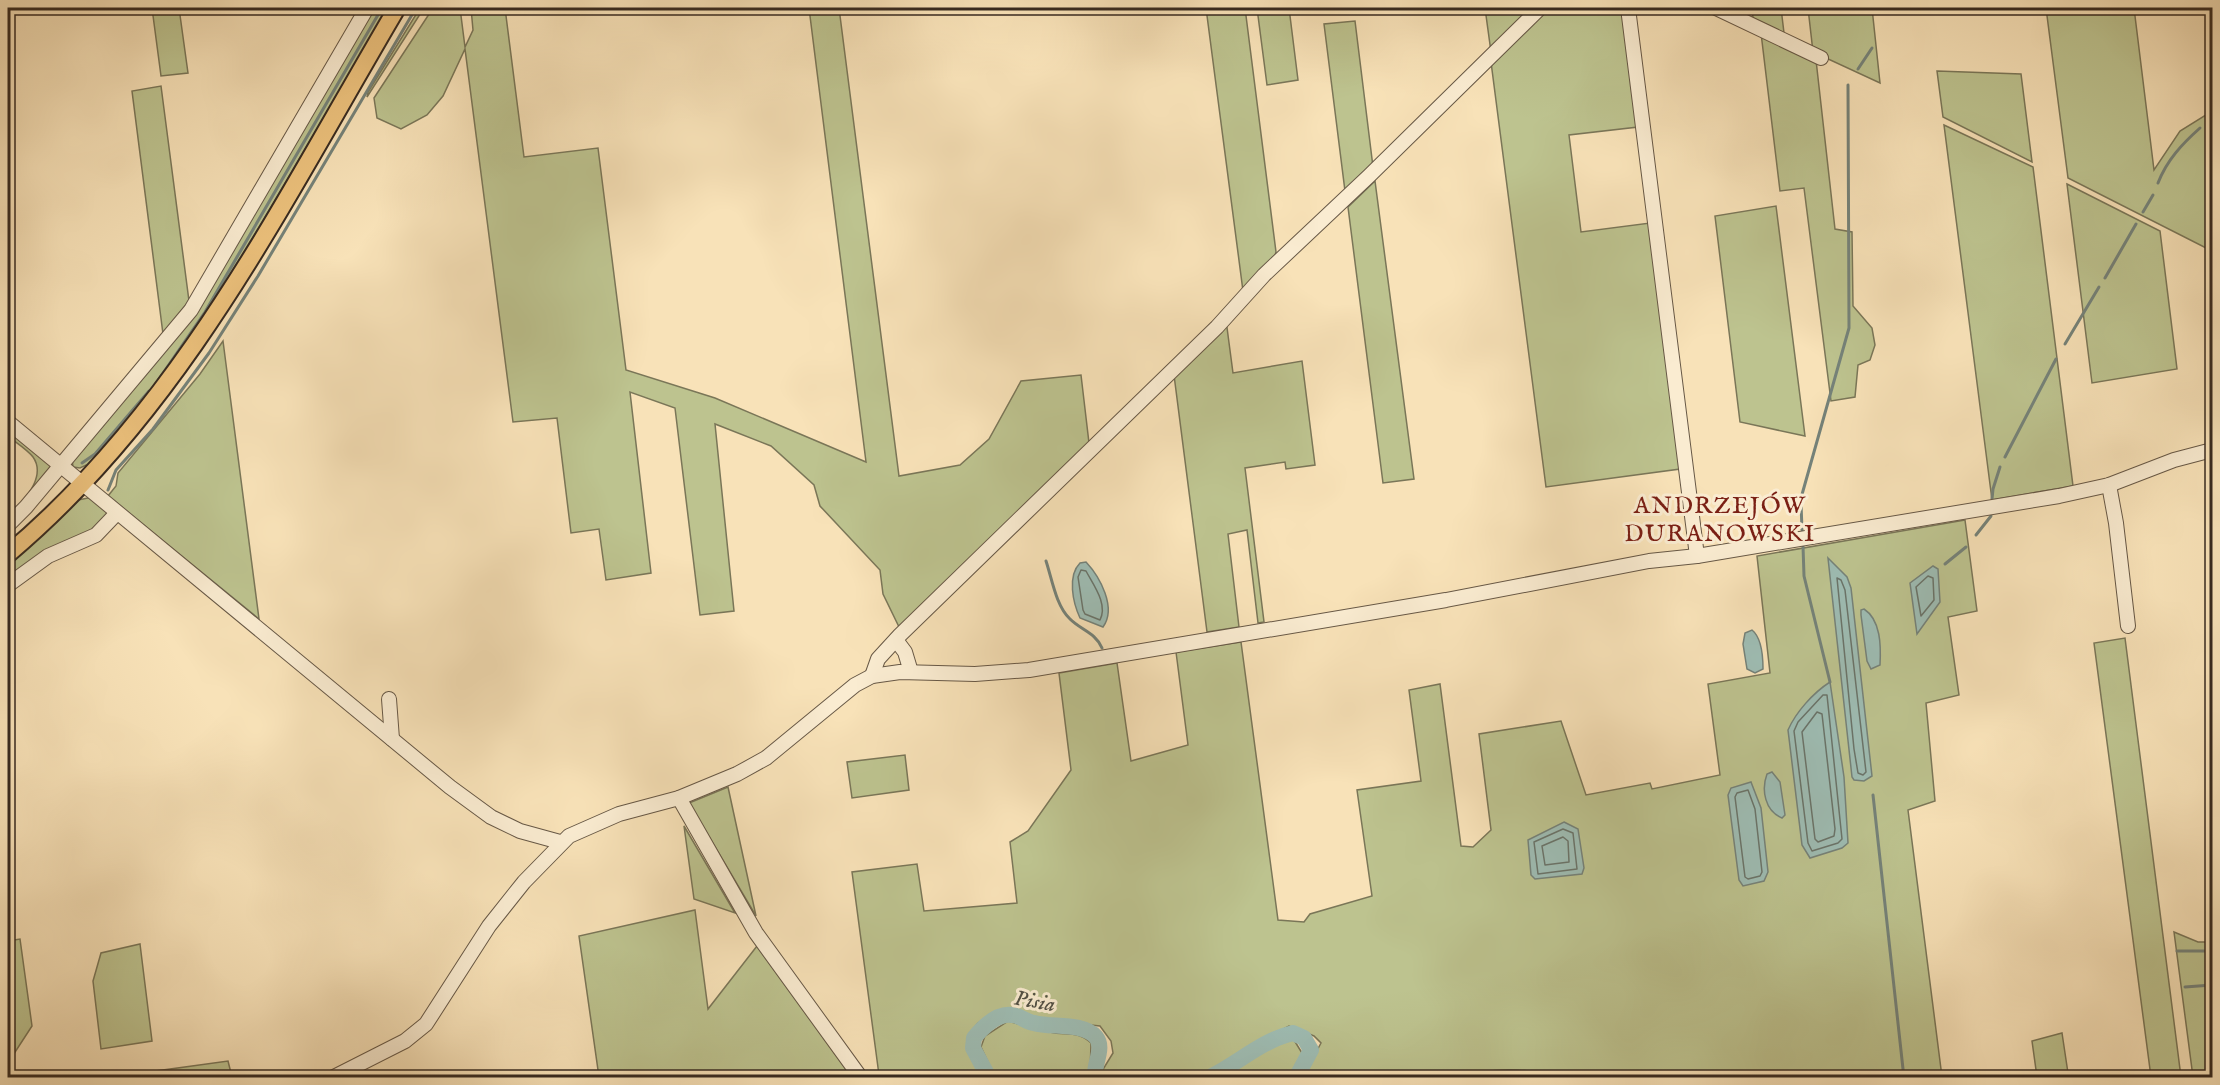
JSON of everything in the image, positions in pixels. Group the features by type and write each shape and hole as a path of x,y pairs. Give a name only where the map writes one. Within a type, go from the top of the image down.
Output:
{"main road":[{"path":"8,554 83,484 154,402 213,320 397,8"}],"street":[{"path":"8,525 61,466 191,310 367,8"},
{"path":"872,676 879,659 896,640 1217,327 1264,275 1540,8"},
{"path":"1628,8 1697,556"},
{"path":"1716,8 1821,58"},
{"path":"8,422 392,739 491,817 520,831 560,842"},
{"path":"332,1077 405,1041 426,1024 489,926 560,842 597,822 679,798 722,782 766,758 855,685 872,676 911,672 975,675 1029,670 1446,600 1649,561 1697,556 1969,511 2109,485 2174,460 2212,450"},
{"path":"2109,485 2116,523 2128,626"},
{"path":"8,585 48,556 96,535 117,513"},
{"path":"896,640 905,652 911,672"},
{"path":"389,699 392,739"},
{"path":"679,798 756,933 861,1077"}],"green space":[{"path":"152,8 179,8 188,73 161,76"},
{"path":"370,8 388,8 227,282 159,383 89,467 86,465 80,468 73,467 72,459 177,331"},
{"path":"420,8 424,8 367,97 368,92"},
{"path":"433,8 460,8 465,47 473,30 471,8 505,8 524,157 598,148 626,370 715,398 866,462 809,8 839,8 899,476 960,465 989,439 1021,381 1081,375 1089,443 901,631 883,594 880,570 820,506 814,485 771,446 715,424 734,611 700,615 675,408 630,392 651,573 606,580 599,529 571,533 557,418 513,422 465,49 443,96 427,115 401,129 377,118 374,98"},
{"path":"1206,8 1245,8 1276,252 1273,263 1243,291"},
{"path":"1257,8 1289,8 1298,80 1267,85"},
{"path":"1485,8 1535,8 1491,52"},
{"path":"1544,8 1622,8 1638,127 1569,135 1581,232 1650,223 1680,469 1546,487 1491,62"},
{"path":"1752,8 1781,8 1784,33 1753,18"},
{"path":"1808,8 1872,8 1880,83 1813,52"},
{"path":"2046,8 2134,8 2154,170 2180,131 2206,115 2212,108 2212,122 2208,128 2212,167 2212,251 2068,178"},
{"path":"1355,21 1373,167 1345,191 1324,24"},
{"path":"1761,33 1816,60 1835,229 1852,232 1853,306 1872,328 1875,345 1870,360 1858,365 1855,397 1831,401 1804,188 1780,191"},
{"path":"1937,71 2021,74 2032,162 1943,117"},
{"path":"161,86 189,301 163,334 132,91"},
{"path":"1944,125 2033,167 2073,486 1992,500"},
{"path":"1375,181 1414,479 1383,483 1348,207"},
{"path":"2067,184 2160,231 2177,369 2092,383"},
{"path":"1776,206 1805,436 1740,422 1715,216"},
{"path":"1226,320 1233,373 1302,361 1315,465 1286,469 1285,462 1245,468 1264,622 1258,623 1247,530 1228,534 1239,627 1207,632 1174,375"},
{"path":"223,341 259,619 108,496 116,486 118,473 200,374"},
{"path":"8,427 49,461 51,466 25,498 35,482 37,465 24,448 8,436"},
{"path":"93,497 107,512 104,523 8,582 8,564 78,500"},
{"path":"1965,520 1977,611 1948,617 1959,695 1926,703 1935,801 1908,810 1942,1077 1572,1078 1548,1073 1502,1070 1487,1071 1465,1078 1303,1077 1321,1043 1314,1036 1289,1026 1254,1044 1202,1077 1103,1077 1102,1071 1113,1053 1111,1041 1100,1026 1043,1020 1014,1009 998,1012 978,1023 970,1033 969,1049 984,1077 871,1076 879,1075 852,872 917,864 924,911 1017,903 1010,842 1028,831 1071,770 1059,673 1117,663 1131,761 1188,745 1176,652 1241,642 1278,920 1304,922 1310,914 1372,896 1357,790 1421,781 1409,690 1440,684 1461,846 1473,847 1491,830 1479,734 1561,721 1586,795 1650,783 1652,789 1720,775 1708,684 1770,673 1757,556"},
{"path":"2125,638 2181,1077 2151,1077 2094,643"},
{"path":"905,755 909,790 852,798 847,762"},
{"path":"728,787 756,916 689,803"},
{"path":"684,826 735,913 694,899"},
{"path":"695,910 708,1009 757,946 852,1077 599,1077 579,936"},
{"path":"2174,932 2198,942 2212,942 2212,1077 2193,1077"},
{"path":"20,939 32,1026 8,1063 8,941"},
{"path":"140,944 152,1041 101,1049 93,981 101,953"},
{"path":"1008,1021 1034,1029 1076,1035 1086,1039 1091,1043 1090,1077 995,1077 981,1047 985,1036"},
{"path":"2062,1033 2068,1073 2079,1077 2037,1077 2032,1041"},
{"path":"1294,1040 1302,1053 1299,1068 1290,1077 1222,1077 1266,1049"},
{"path":"228,1061 232,1077 156,1077 156,1071"}],"water":[{"path":"1828,558 1847,577 1851,588 1872,776 1864,781 1854,780 1852,777"},
{"path":"1086,562 1097,576 1105,593 1108,611 1103,627 1080,618 1075,605 1072,582 1076,568 1080,563"},
{"path":"1933,566 1938,569 1940,602 1917,634 1910,583"},
{"path":"1864,609 1874,620 1880,642 1880,665 1871,669 1867,661 1861,615 1861,610"},
{"path":"1752,630 1760,642 1763,659 1763,669 1755,673 1747,669 1743,644 1745,633"},
{"path":"1830,682 1844,777 1848,843 1842,848 1810,858 1802,845 1788,730 1806,703"},
{"path":"1772,772 1780,782 1785,815 1782,818 1776,815 1766,799 1765,780 1767,774"},
{"path":"1751,782 1761,808 1768,872 1764,881 1743,886 1739,880 1728,795 1731,788"},
{"path":"1564,822 1578,829 1584,868 1582,874 1535,879 1531,875 1528,840"}],"waterway":[{"path":"159,379 205,312 382,8"},
{"path":"108,490 116,470 153,429 209,353 258,276 416,8"},
{"path":"1858,69 1872,48"},
{"path":"1801,498 1849,328 1848,85"},
{"path":"2208,121 2212,117"},
{"path":"2158,183 2176,153 2200,128"},
{"path":"2143,212 2153,195"},
{"path":"2105,278 2136,224"},
{"path":"2065,344 2099,287"},
{"path":"2005,457 2056,359"},
{"path":"82,463 95,454 149,391"},
{"path":"1992,499 2000,467"},
{"path":"1801,503 1802,530"},
{"path":"1976,535 1991,516"},
{"path":"1803,546 1804,576 1830,682"},
{"path":"1945,564 1966,547"},
{"path":"1046,561 1058,600 1065,614 1096,639 1102,648"},
{"path":"1873,795 1904,1078"},
{"path":"2177,951 2212,951"},
{"path":"2185,987 2212,985"},
{"name":"Pisia","path":"989,1078 973,1048 974,1038 995,1019 1006,1015 1041,1024 1075,1027 1090,1032 1096,1037 1099,1046 1095,1078"},
{"name":"Pisia","path":"1208,1078 1270,1041 1293,1033 1304,1038 1311,1050 1296,1078"},
{"name":"Pisia","path":"1480,1078 1518,1078"}],"district":[{"name":"ANDRZEJÓW DURANOWSKI","path":"1720,519"}]}
